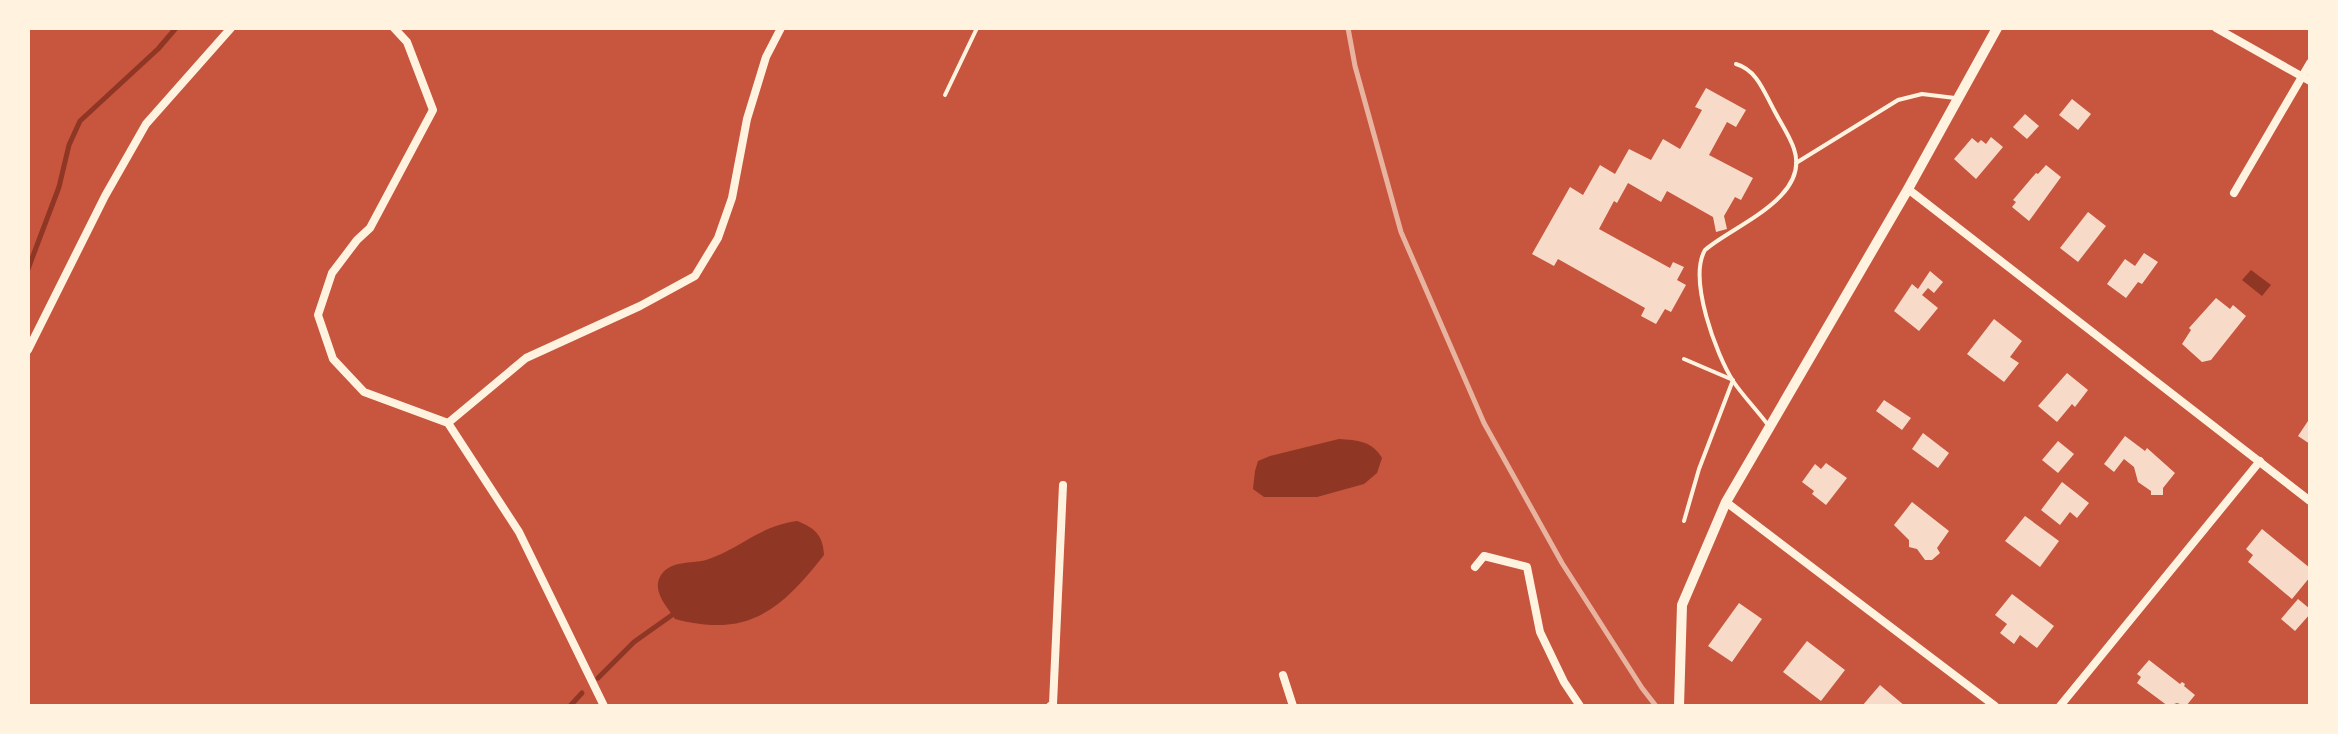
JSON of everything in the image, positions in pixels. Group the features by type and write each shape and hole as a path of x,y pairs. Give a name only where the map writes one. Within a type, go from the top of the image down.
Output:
{"street":[{"path":"28,350 105,196 146,124 231,28"},
{"path":"394,28 407,42 433,110 370,228 332,273 318,315 333,359 364,392 448,423 519,532 604,706"},
{"path":"448,423 526,358 640,306 695,276 718,238 732,198 747,119 766,57 781,28"},
{"path":"1679,706 1682,605 1726,502 1908,189 1997,28"},
{"path":"2216,28 2306,79"},
{"path":"2234,193 2306,79 2310,63"},
{"path":"1908,189 2310,501"},
{"path":"2060,706 2260,461"},
{"path":"1050,706 1053,704 1063,485"},
{"path":"1726,502 1995,706"},
{"path":"1475,567 1484,556 1527,567 1540,632 1564,682 1580,706"},
{"path":"1283,675 1293,706"}],"lane":[{"path":"945,95 977,28"},
{"path":"1736,64 1745,67 1757,78 1795,149 1796,163 1788,186 1774,202 1746,224 1715,241 1700,258 1699,275 1705,309 1733,380 1770,427"},
{"path":"1796,163 1898,100 1922,94 1958,99"},
{"path":"1684,359 1733,380"},
{"path":"1684,521 1699,469 1733,380"}],"shaded area":[{"path":"2251,270 2271,285 2262,296 2242,280"},
{"path":"1339,439 1369,445 1382,458 1377,473 1364,484 1317,497 1264,497 1253,489 1258,461"},
{"path":"797,521 817,533 824,555 777,605 743,622 723,625 675,619 664,604 658,581 665,570 706,560 760,533"}],"building":[{"path":"1706,88 1746,110 1736,127 1727,122 1709,155 1753,178 1741,200 1735,197 1724,216 1727,229 1716,232 1713,217 1667,191 1661,202 1628,183 1599,229 1670,268 1673,262 1684,267 1677,280 1686,285 1671,312 1665,309 1656,324 1641,316 1645,308 1558,259 1554,266 1532,254 1570,187 1583,195 1600,165 1615,174 1629,149 1651,160 1663,139 1680,149 1702,110 1695,107"},
{"path":"2072,99 2091,114 2078,130 2059,115"},
{"path":"2025,114 2039,126 2027,139 2013,127"},
{"path":"1991,137 2003,147 1976,179 1954,159 1972,138 1986,144"},
{"path":"2046,165 2061,177 2029,221 2012,207 2016,202 2013,200"},
{"path":"2088,212 2106,226 2078,262 2060,248"},
{"path":"2144,253 2158,262 2142,284 2138,282 2126,298 2107,284 2125,259 2135,266"},
{"path":"1930,271 1943,282 1934,293 1928,288 1922,295 1938,308 1919,331 1894,311 1912,284 1918,289"},
{"path":"2216,298 2230,309 2233,305 2246,316 2211,360 2202,362 2182,344 2191,330 2189,328"},
{"path":"1994,319 2022,341 2010,357 2019,363 2004,382 1967,354"},
{"path":"2067,373 2088,390 2075,407 2072,404 2057,422 2038,406"},
{"path":"1884,400 1911,418 1902,430 1876,411"},
{"path":"2310,418 2310,444 2298,436"},
{"path":"1923,433 1949,453 1938,468 1912,449"},
{"path":"2125,436 2145,451 2147,448 2175,473 2163,488 2163,495 2151,495 2151,491 2138,482 2134,467 2124,459 2114,472 2104,464"},
{"path":"2058,441 2074,454 2058,473 2042,460"},
{"path":"1826,463 1847,478 1826,505 1802,482 1815,464 1821,469"},
{"path":"2062,482 2089,503 2077,518 2070,512 2060,525 2041,510"},
{"path":"1912,502 1949,531 1937,548 1940,553 1932,560 1925,560 1917,549 1909,547 1909,540 1894,525"},
{"path":"2025,516 2059,541 2040,567 2005,541"},
{"path":"2262,529 2310,568 2310,577 2292,599 2248,562 2253,555 2246,549"},
{"path":"2012,594 2054,626 2037,648 2020,635 2014,644 2000,633 2007,624 1995,615"},
{"path":"2298,599 2310,609 2310,614 2295,631 2281,619"},
{"path":"1739,603 1762,619 1732,662 1708,646"},
{"path":"1807,641 1845,670 1821,701 1783,672"},
{"path":"2149,660 2180,684 2185,684 2195,695 2186,706 2177,703 2168,706 2137,683 2141,677 2137,674"},
{"path":"1880,685 1905,706 1862,706"}],"waterway":[{"path":"28,269 59,187 69,145 80,121 158,49 176,28"},
{"path":"598,678 634,642 672,615"},
{"path":"570,706 582,693"}],"railway":[{"path":"1348,28 1355,66 1401,232 1484,423 1562,563 1656,706"}]}
